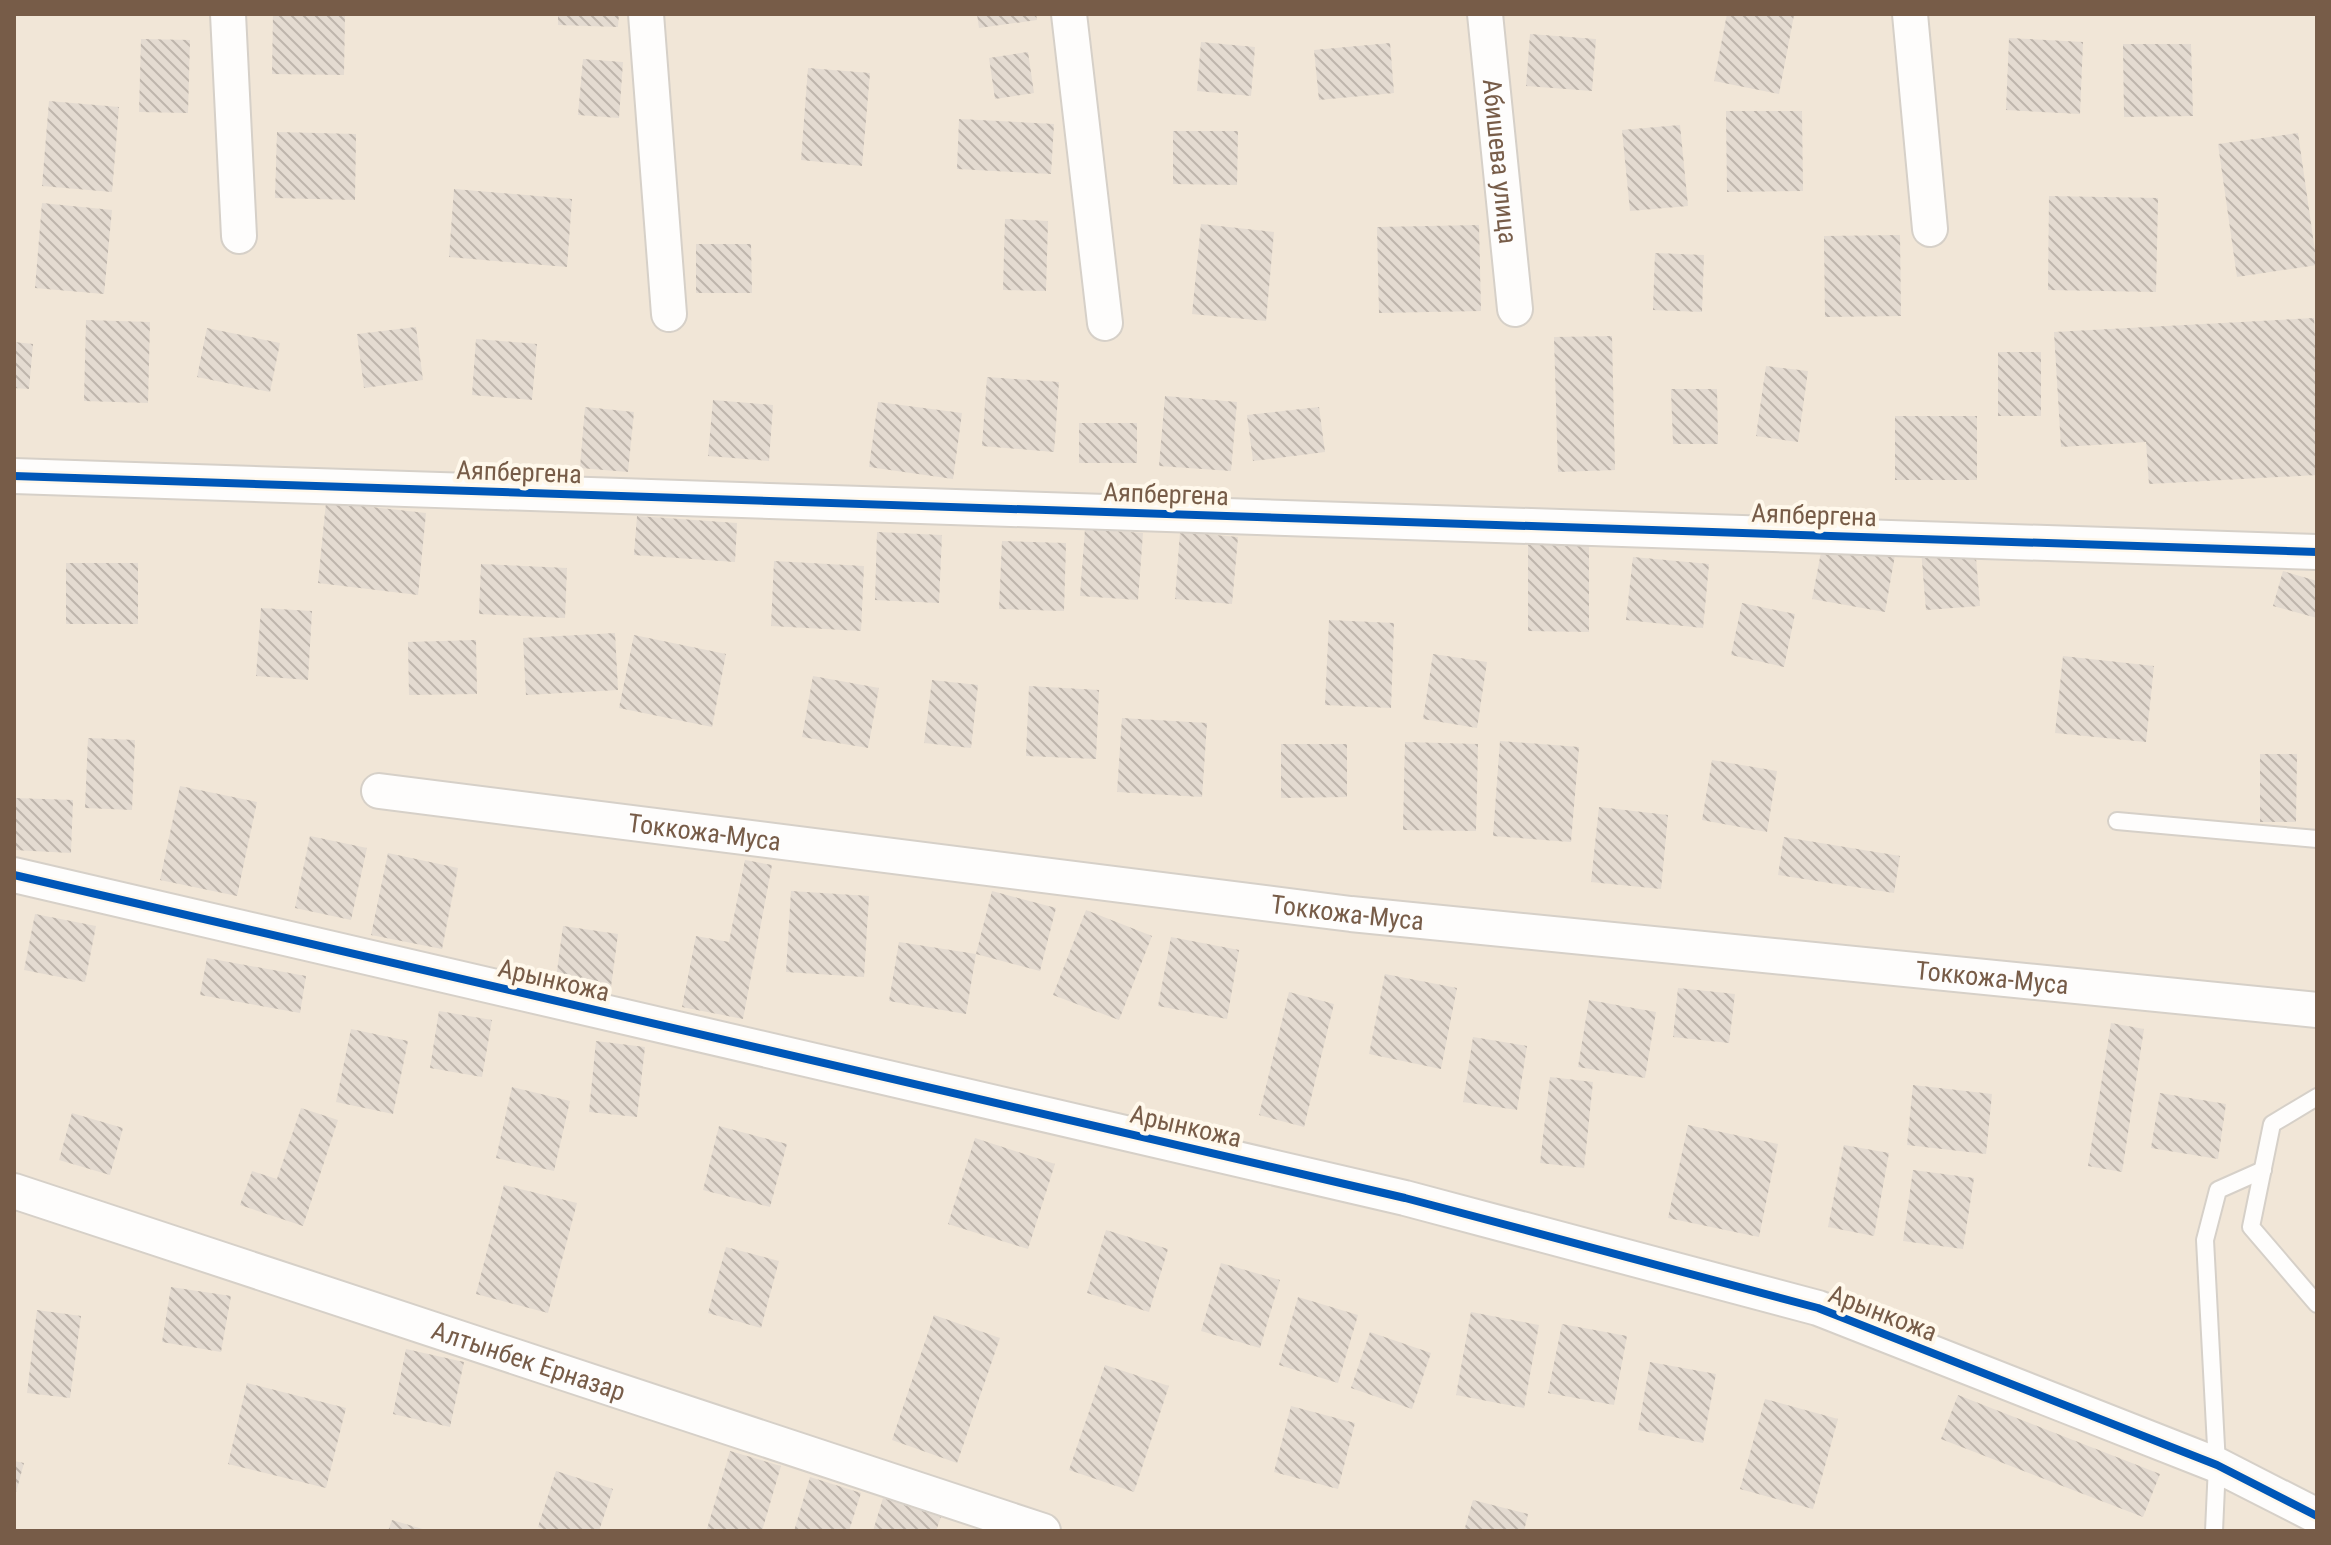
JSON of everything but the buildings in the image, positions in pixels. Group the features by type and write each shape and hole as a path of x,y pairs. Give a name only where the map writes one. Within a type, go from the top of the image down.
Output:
{"street":[{"path":"228,14 239,236"},
{"path":"646,14 669,314"},
{"path":"1069,14 1105,323"},
{"name":"Абишева улица","path":"1485,14 1515,309"},
{"path":"1910,14 1930,229"},
{"name":"Аяпбергена","path":"14,476 2317,552"},
{"name":"Токкожа-Муса","path":"379,791 1351,914 2317,1010"},
{"name":"Арынкожа","path":"14,875 1466,1214 1818,1308 2217,1465 2317,1516"},
{"name":"Алтынбек Ерназар","path":"14,1191 1043,1531"}],"lane":[{"path":"2117,821 2317,839"},
{"path":"2317,1097 2272,1124 2251,1227 2317,1304"},
{"path":"2214,1531 2217,1465 2205,1240 2218,1190 2263,1170"}],"shaded area":[{"path":"14,14 2317,14 2317,1531 14,1531"}],"cycle path":[{"path":"14,476 2317,552"},
{"path":"14,875 1405,1198 1818,1308 2217,1465 2317,1516"}]}
